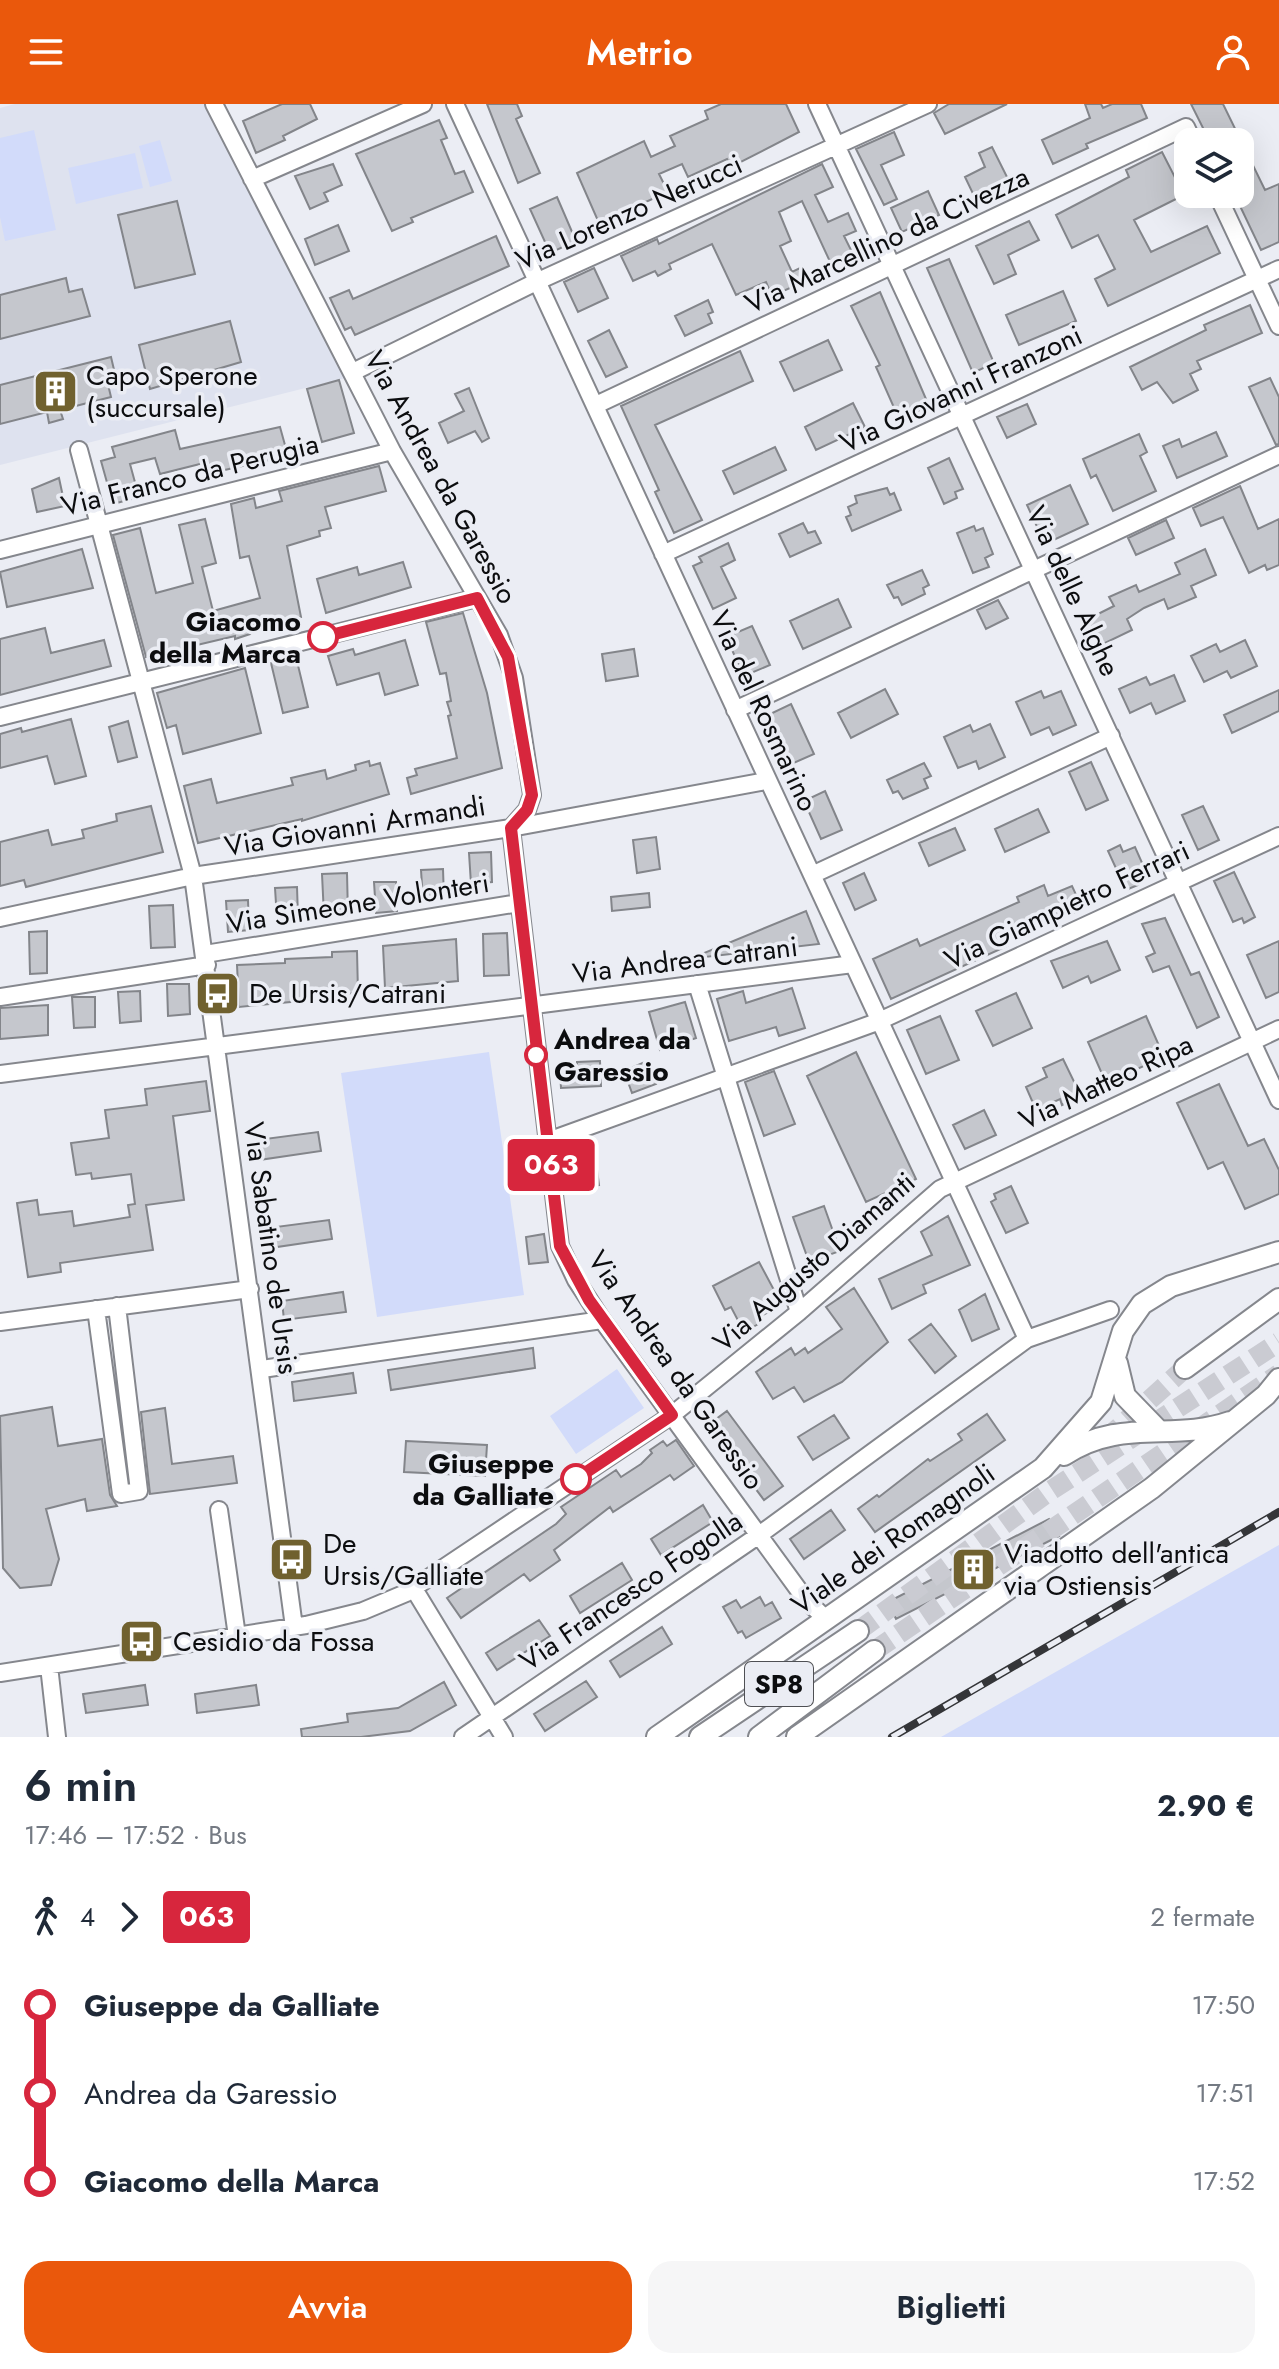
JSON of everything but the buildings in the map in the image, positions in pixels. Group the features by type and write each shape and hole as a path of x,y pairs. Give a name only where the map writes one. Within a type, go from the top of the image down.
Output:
{"main road":[{"name":"Viale dei Romagnoli","path":"657,1737 1043,1468 1101,1402 1133,1313 1160,1291 1279,1252"},
{"path":"1185,1368 1279,1299"},
{"name":"Viale dei Romagnoli","path":"1118,1349 1118,1375 1125,1396 1157,1429"},
{"path":"797,1737 1030,1577 1152,1488 1275,1389"},
{"path":"1043,1468 1097,1438 1157,1429 1209,1428 1235,1421"},
{"name":"SP8","path":"700,1737 858,1631"},
{"path":"759,1737 874,1651"},
{"path":"749,1737 786,1715"}],"street":[{"name":"Via Andrea da Garessio","path":"214,104 392,451 508,657 532,795 527,810 511,828 560,1246 576,1280 602,1320 806,1600 827,1620"},
{"path":"252,179 423,104"},
{"name":"Via del Rosmarino","path":"455,104 853,964 877,1022 1027,1339"},
{"name":"Via delle Alghe","path":"817,104 1181,882 1279,1100"},
{"name":"Via Lorenzo Nerucci","path":"353,372 536,282 928,104"},
{"name":"Via Marcellino da Civezza","path":"596,405 1174,133"},
{"path":"1224,208 1279,326"},
{"name":"Via Giovanni Franzoni","path":"663,554 1279,269"},
{"name":"Via Sabatino de Ursis","path":"79,450 138,683 193,876 262,1369 294,1627"},
{"name":"Via Franco da Perugia","path":"0,550 392,451"},
{"path":"735,710 1279,455"},
{"path":"0,717 477,598"},
{"path":"812,875 1111,736"},
{"name":"Via Giovanni Armandi","path":"0,918 193,876 511,828 766,781"},
{"name":"Via Giampietro Ferrari","path":"548,1141 877,1022 1279,836"},
{"name":"Via Simeone Volonteri","path":"0,997 519,903"},
{"name":"Via Andrea Catrani","path":"0,1074 853,964"},
{"path":"697,984 799,1312"},
{"name":"Via Matteo Ripa","path":"955,1182 1279,1029"},
{"name":"Via Augusto Diamanti","path":"0,1673 294,1627 363,1611 414,1589 672,1415 799,1312 940,1189 955,1182"},
{"path":"0,1322 250,1289"},
{"path":"96,1309 121,1494 139,1491 117,1306"},
{"name":"Via Francesco Fogolla","path":"463,1737 759,1535 1027,1339 1110,1310"},
{"path":"262,1369 602,1320"},
{"path":"219,1510 237,1636"},
{"path":"414,1589 504,1737"},
{"path":"49,1666 57,1737"}],"shaded area":[{"path":"15,104 204,104 345,378 0,465 0,108"},
{"path":"34,130 56,230 5,241 0,217 0,138"},
{"path":"160,140 172,181 150,187 139,146"},
{"path":"135,153 143,188 76,204 68,168"},
{"path":"489,1052 524,1295 377,1317 341,1073"},
{"path":"617,1369 644,1408 576,1454 550,1416"},
{"path":"1279,1545 1279,1737 941,1737"}],"tunnel":[{"path":"858,1631 1047,1493 1279,1342"},
{"path":"1105,1440 1185,1368"},
{"path":"874,1651 1279,1374"}],"railway":[{"path":"892,1737 1279,1512"}],"bus line":[{"name":"063","path":"323,637 477,598 508,657 532,795 527,810 511,828 560,1246 576,1280 602,1320 672,1415 576,1479"}],"place":[{"name":"Capo Sperone (succursale)","path":"55,391"},
{"name":"Giacomo della Marca","path":"323,637"},
{"name":"De Ursis/Catrani","path":"218,993"},
{"name":"Andrea da Garessio","path":"536,1055"},
{"name":"Giuseppe da Galliate","path":"576,1479"},
{"name":"De Ursis/Galliate","path":"292,1559"},
{"name":"Viadotto dell'antica via Ostiensis","path":"973,1569"},
{"name":"Cesidio da Fossa","path":"142,1641"}]}
